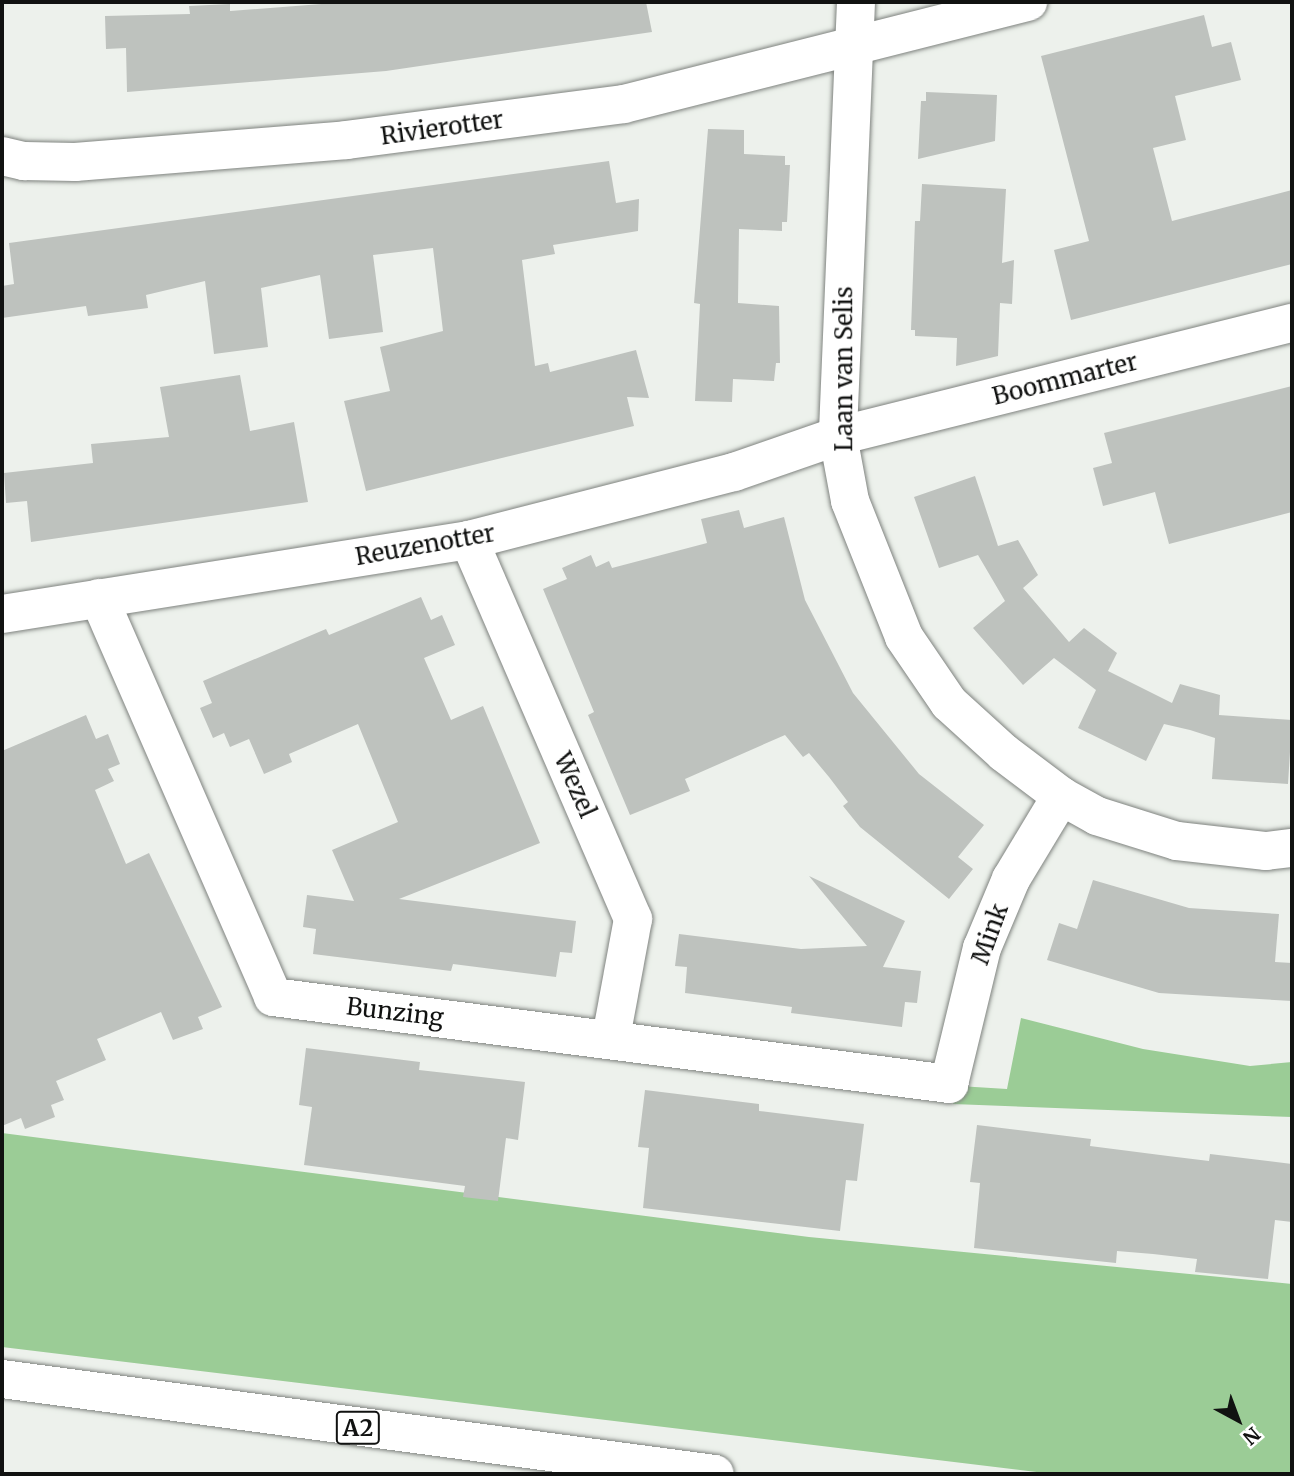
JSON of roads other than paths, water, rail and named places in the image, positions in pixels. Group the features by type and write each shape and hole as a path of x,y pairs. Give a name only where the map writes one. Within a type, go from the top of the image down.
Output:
{"main road":[{"name":"Laan van Selis","path":"856,2 838,436 850,501 904,637 949,702 1061,796 1097,816 1177,841 1266,851 1292,848"},
{"name":"Rivierotter","path":"9,164 75,162 347,141 624,104 853,49 1028,2"},
{"name":"Boommarter","path":"838,436 1292,323"},
{"name":"Reuzenotter","path":"2,614 469,540 734,472 838,436"},
{"name":"Wezel","path":"469,540 633,919 611,1038"},
{"name":"Bunzing","path":"99,598 204,849 273,997 611,1038 949,1084"},
{"name":"Mink","path":"949,1084 982,948 1011,879 1061,796"},
{"name":"A2","path":"2,1379 715,1474"}]}
